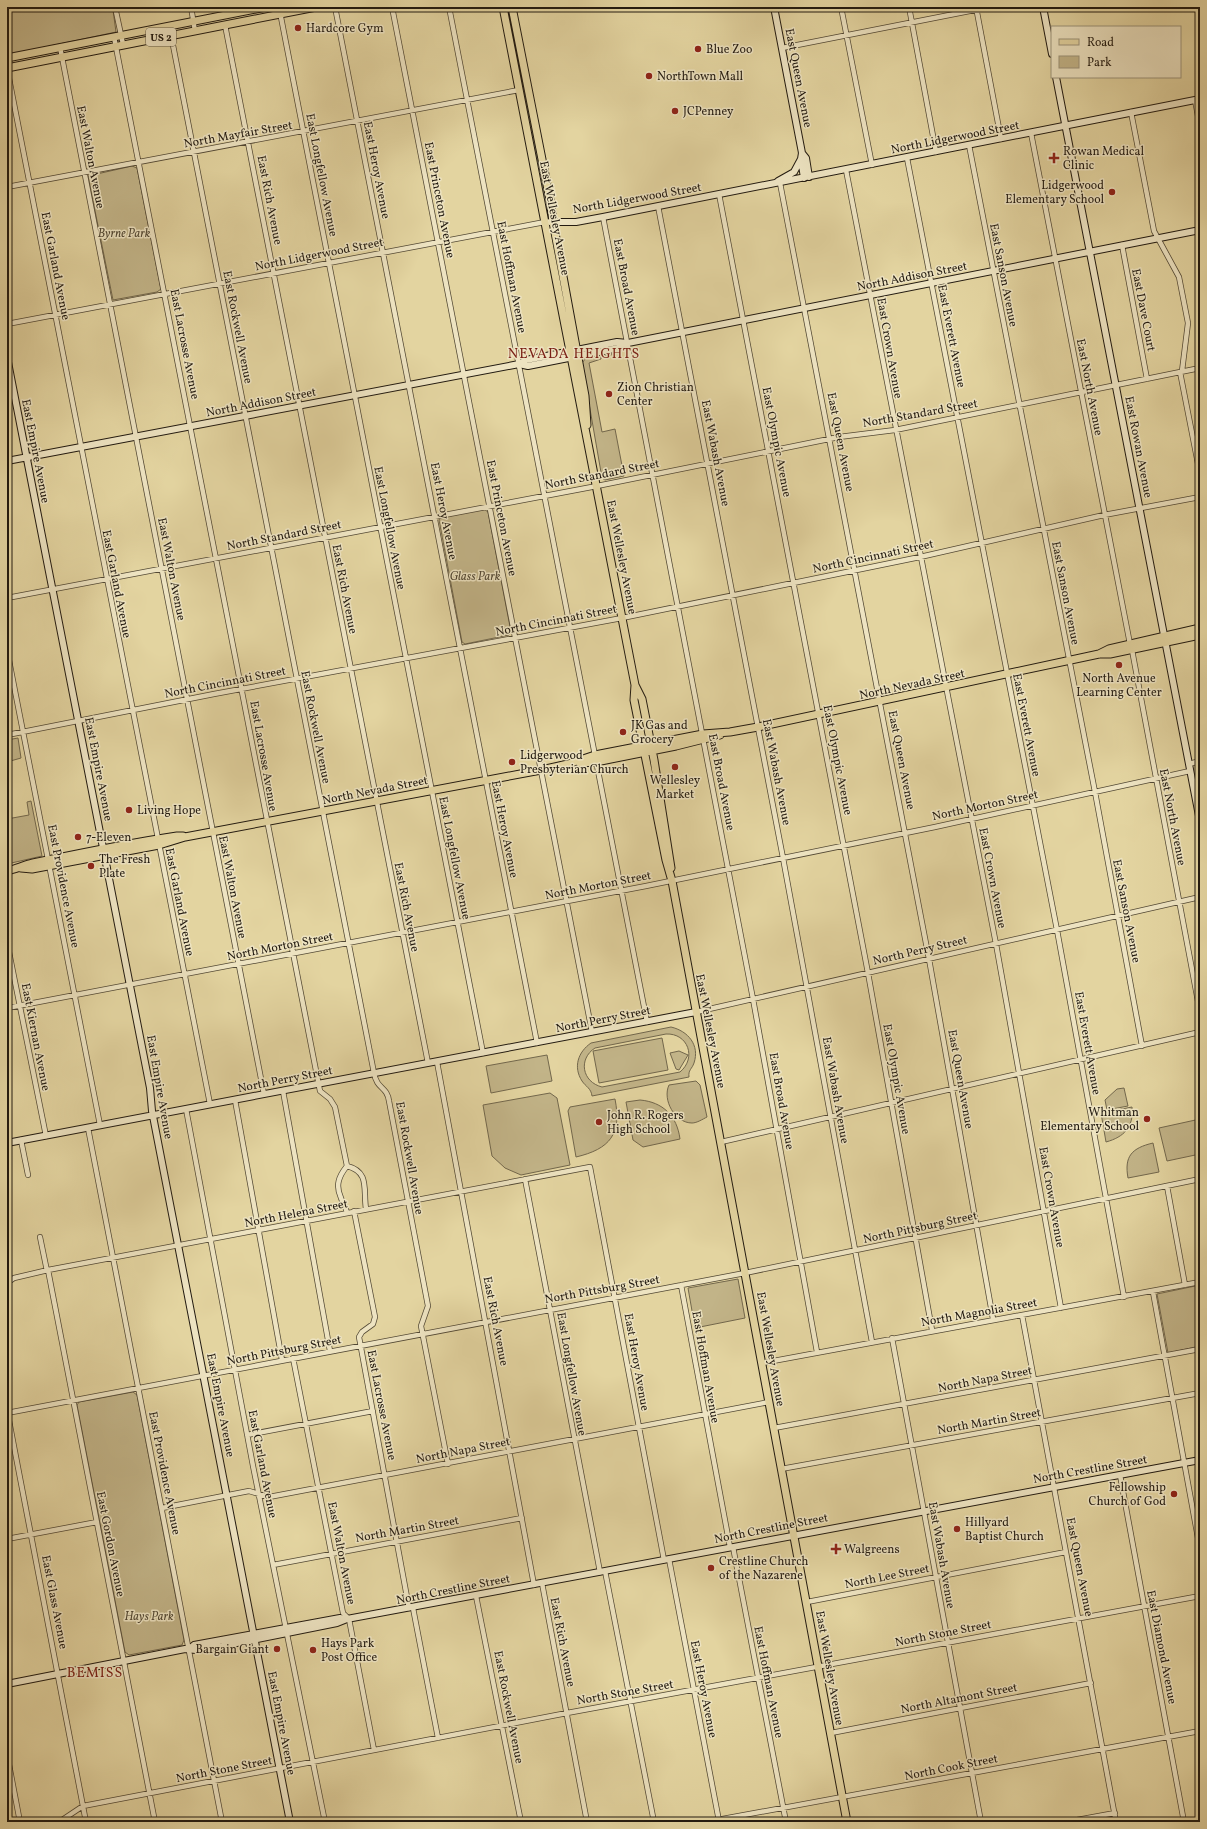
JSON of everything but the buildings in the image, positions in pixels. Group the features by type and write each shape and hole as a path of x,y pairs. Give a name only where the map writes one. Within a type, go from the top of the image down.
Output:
{"main road":[{"name":"US 2","path":"7,58 265,7"},
{"name":"US 2","path":"7,68 262,18 280,10 316,7"},
{"name":"East Wellesley Avenue","path":"503,7 519,90 549,222 573,353 580,411 587,433 635,685 634,700 666,860 672,881"},
{"name":"East Wellesley Avenue","path":"512,7 551,205 549,222"},
{"name":"North Nevada Street","path":"7,871 21,868 32,869 49,863 104,852 158,842 178,840 185,836 432,791 819,715 1069,661 1099,654 1109,648 1131,647 1165,639 1200,628"},
{"name":"North Nevada Street","path":"1165,639 1200,635"},
{"name":"East Wellesley Avenue","path":"635,685 642,699 667,832 672,881 847,1822"}],"street":[{"name":"East Lacrosse Avenue","path":"115,7 119,45 139,162 242,690 266,821 320,1092 330,1098 336,1107 346,1166"},
{"path":"191,7 195,30"},
{"path":"262,18 265,7"},
{"name":"East Heroy Avenue","path":"336,7 537,1043"},
{"name":"East Princeton Avenue","path":"392,7 592,1032"},
{"name":"East Hoffman Avenue","path":"449,7 647,1022"},
{"name":"East Queen Avenue","path":"774,7 801,156 806,158 807,178"},
{"path":"841,7 872,165"},
{"path":"909,7 936,152"},
{"path":"782,48 976,8 990,7"},
{"path":"1043,7 1051,49"},
{"path":"976,8 1001,139"},
{"name":"East Longfellow Avenue","path":"280,10 483,1053"},
{"name":"East Rich Avenue","path":"225,25 428,1063"},
{"name":"East Rockwell Avenue","path":"171,35 347,943 376,1083 388,1094 428,1306 421,1326 448,1464"},
{"name":"East Walton Avenue","path":"60,48 264,1094"},
{"name":"East Garland Avenue","path":"7,68 210,1104"},
{"name":"East Rowan Avenue","path":"1056,78 1091,251 1200,821"},
{"name":"North Mayfair Street","path":"7,187 519,90"},
{"path":"1197,99 1200,127"},
{"name":"North Lidgerwood Street","path":"7,324 493,232 549,222 576,222 603,217 807,178 1197,99"},
{"path":"1131,112 1154,231 1179,277 1185,307 1188,332 1181,372 1200,474"},
{"name":"East North Avenue","path":"1031,133 1200,1012"},
{"name":"East Sanson Avenue","path":"969,145 1095,792 1142,1046"},
{"path":"773,184 794,172 801,156"},
{"name":"East Everett Avenue","path":"907,158 1057,930 1124,1297"},
{"name":"East Crown Avenue","path":"846,170 895,430 996,944 1061,1308"},
{"name":"East Queen Avenue","path":"780,183 905,833 993,1319"},
{"name":"East Olympic Avenue","path":"719,194 868,973 932,1330"},
{"name":"East Wabash Avenue","path":"658,206 783,858 872,1342"},
{"name":"East Broad Avenue","path":"603,217 679,606 753,999 816,1352"},
{"name":"North Addison Street","path":"7,461 519,364 526,360 619,348 628,343 1200,230"},
{"name":"East Dave Court","path":"1122,245 1147,379"},
{"name":"East Empire Avenue","path":"7,357 51,590 130,984 178,1246 290,1822"},
{"name":"North Standard Street","path":"7,598 597,486 829,439 895,430 1200,368"},
{"name":"North Cincinnati Street","path":"7,735 188,699 622,618 920,557 1104,516 1200,497"},
{"name":"East Providence Avenue","path":"7,650 100,1125"},
{"path":"1189,764 1200,761"},
{"name":"North Morton Street","path":"7,1008 672,881 844,846 1190,771"},
{"name":"North Perry Street","path":"7,1143 696,1012 1200,897"},
{"name":"East Kiernan Avenue","path":"7,942 46,1136"},
{"path":"721,1142 831,1118 1200,1032"},
{"name":"East Rich Avenue","path":"437,1062 534,1585"},
{"path":"283,1091 330,1351"},
{"path":"235,1100 282,1360"},
{"name":"East Garland Avenue","path":"186,1109 258,1494 325,1822"},
{"name":"East Providence Avenue","path":"88,1128 222,1822"},
{"path":"22,1140 28,1175"},
{"path":"348,1213 341,1198 339,1186 339,1176 346,1166 356,1169 362,1176 366,1194 366,1209"},
{"name":"East Heroy Avenue","path":"590,1167 616,1297 639,1427 694,1690 719,1821"},
{"name":"North Helena Street","path":"7,1282 14,1278 48,1270 113,1259 354,1211 590,1167"},
{"name":"East Longfellow Avenue","path":"526,1179 574,1439 630,1701 654,1822"},
{"name":"North Pittsburg Street","path":"7,1412 746,1273 1200,1179"},
{"path":"1167,1186 1185,1285"},
{"name":"East Lacrosse Avenue","path":"354,1211 375,1317 373,1324 362,1332 359,1337 360,1345 396,1541 438,1738"},
{"name":"East Gordon Avenue","path":"40,1237 48,1270 155,1822"},
{"name":"North Magnolia Street","path":"762,1363 932,1330 1153,1292 1200,1282"},
{"name":"East Hoffman Avenue","path":"681,1285 731,1547 786,1822"},
{"path":"1153,1292 1200,1549"},
{"name":"East Queen Avenue","path":"1022,1315 1116,1822"},
{"name":"East Wabash Avenue","path":"892,1338 981,1822"},
{"name":"North Napa Street","path":"774,1428 1200,1349"},
{"name":"East Walton Avenue","path":"293,1358 343,1613 348,1619 374,1750"},
{"name":"North Martin Street","path":"781,1469 1200,1393"},
{"name":"North Napa Street","path":"162,1508 248,1491 269,1497 769,1402"},
{"path":"247,1435 373,1411"},
{"name":"East Glass Avenue","path":"7,1412 86,1822"},
{"name":"North Crestline Street","path":"7,1684 189,1649 196,1650 254,1636 337,1623 348,1619 1200,1460"},
{"name":"East Diamond Avenue","path":"1120,1475 1184,1822"},
{"name":"North Martin Street","path":"273,1565 522,1518"},
{"path":"7,1539 97,1522"},
{"name":"North Lee Street","path":"807,1602 1066,1552"},
{"name":"East Rich Avenue","path":"542,1583 587,1822"},
{"name":"East Rockwell Avenue","path":"476,1596 521,1822"},
{"name":"North Stone Street","path":"59,1822 83,1806 630,1701 1200,1596"},
{"name":"North Altamont Street","path":"831,1733 1091,1683"},
{"name":"North Cook Street","path":"706,1822 719,1821 783,1807 1200,1731"},
{"path":"7,1756 20,1822"},
{"path":"1066,1822 1114,1813"}],"green space":[{"path":"7,7 110,7 113,10 116,32 7,55"},
{"name":"Byrne Park","path":"132,166 137,168 161,289 157,292 113,300 88,176"},
{"path":"614,352 615,354 601,357 601,359 589,363 602,432 615,429 624,476 605,480 602,478 582,363 586,358"},
{"name":"Glass Park","path":"484,509 488,512 511,632 509,635 465,644 462,642 439,520 440,518"},
{"path":"18,738 21,758 7,762 7,740"},
{"path":"31,801 42,856 7,864 7,819 29,815 27,802"},
{"path":"671,1027 683,1032 691,1040 695,1050 694,1063 689,1073 689,1077 592,1096 589,1089 579,1076 577,1065 580,1055 591,1043","holes":["666,1034 674,1035 685,1042 688,1047 688,1060 680,1072 602,1087 595,1084 587,1075 584,1064 586,1058 595,1048"]},
{"path":"662,1038 668,1070 599,1083 593,1051"},
{"path":"679,1051 688,1055 679,1070 676,1069 670,1053"},
{"path":"547,1055 552,1081 491,1093 486,1066"},
{"path":"696,1081 700,1085 707,1117 694,1123 686,1122 675,1115 669,1104 667,1091 669,1085"},
{"path":"1124,1088 1128,1106 1107,1110 1105,1100 1117,1089"},
{"path":"550,1093 557,1098 570,1165 521,1175 505,1168 492,1156 483,1105"},
{"path":"615,1099 617,1122 615,1131 611,1138 605,1144 588,1154 576,1157 568,1111 570,1107"},
{"path":"640,1100 656,1104 668,1112 676,1123 680,1139 643,1147 633,1140 626,1102"},
{"path":"1132,1107 1129,1126 1123,1134 1106,1142 1101,1113"},
{"path":"1200,1119 1200,1154 1167,1161 1159,1128"},
{"path":"1153,1143 1159,1172 1128,1178 1127,1164 1131,1154 1140,1147"},
{"path":"738,1279 745,1318 695,1328 688,1288"},
{"path":"1200,1285 1200,1346 1168,1353 1157,1294"},
{"name":"Hays Park","path":"133,1392 137,1395 184,1640 182,1645 129,1655 125,1652 77,1405 79,1402"}],"place":[{"name":"Hardcore Gym","path":"298,28"},
{"name":"Blue Zoo","path":"698,49"},
{"name":"NorthTown Mall","path":"649,76"},
{"name":"JCPenney","path":"675,111"},
{"name":"Rowan Medical Clinic","path":"1054,158"},
{"name":"Lidgerwood Elementary School","path":"1112,192"},
{"name":"Zion Christian Center","path":"609,394"},
{"name":"North Avenue Learning Center","path":"1119,665"},
{"name":"JK Gas and Grocery","path":"623,732"},
{"name":"Lidgerwood Presbyterian Church","path":"512,762"},
{"name":"Wellesley Market","path":"675,767"},
{"name":"Living Hope","path":"129,810"},
{"name":"7-Eleven","path":"78,837"},
{"name":"The Fresh Plate","path":"91,866"},
{"name":"Whitman Elementary School","path":"1147,1119"},
{"name":"John R. Rogers High School","path":"599,1122"},
{"name":"Fellowship Church of God","path":"1174,1494"},
{"name":"Hillyard Baptist Church","path":"957,1529"},
{"name":"Walgreens","path":"836,1549"},
{"name":"Crestline Church of the Nazarene","path":"711,1568"},
{"name":"Bargain Giant","path":"277,1649"},
{"name":"Hays Park Post Office","path":"313,1650"}],"district":[{"name":"NEVADA HEIGHTS","path":"574,353"},
{"name":"BEMISS","path":"95,1672"}]}
